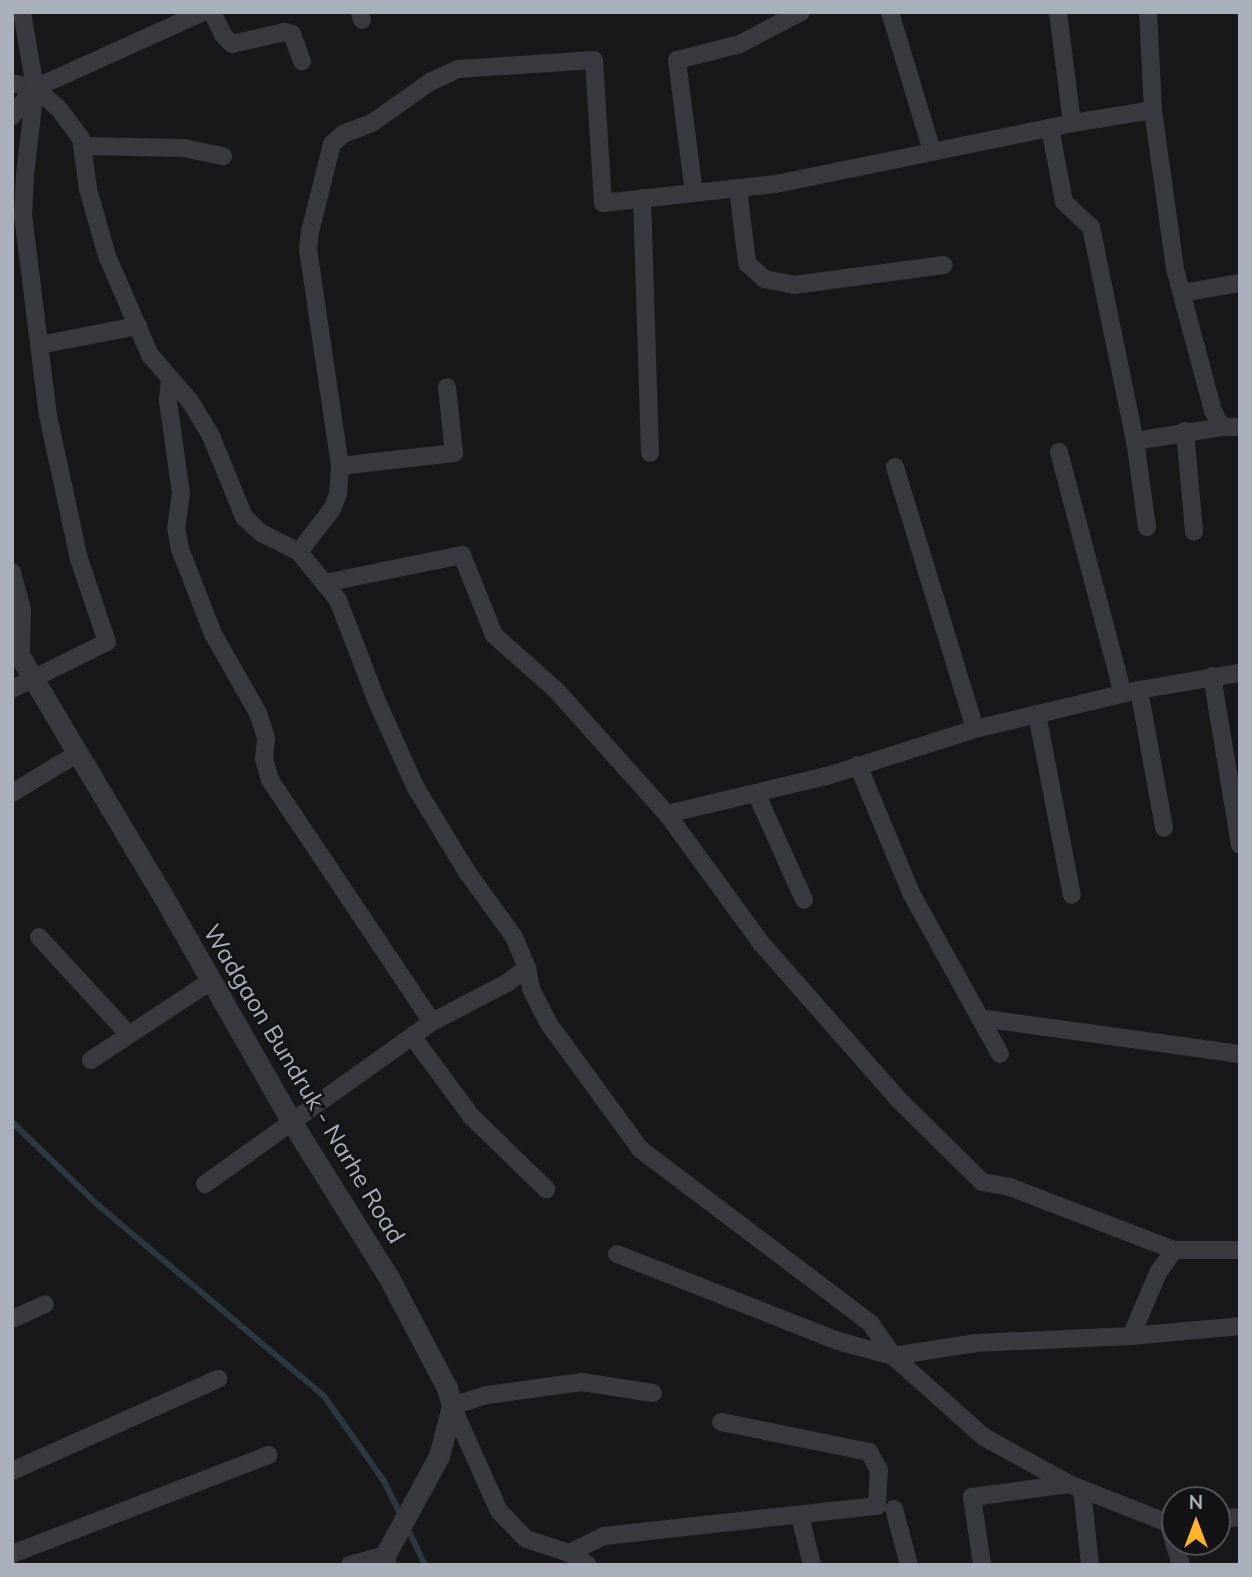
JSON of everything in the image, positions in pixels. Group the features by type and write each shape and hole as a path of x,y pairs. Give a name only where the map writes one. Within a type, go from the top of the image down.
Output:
{"street":[{"path":"12,689 107,642 79,559 57,467 39,345 23,216 25,175 36,88 22,12"},
{"path":"12,116 36,88 203,12"},
{"path":"212,12 223,35 232,44 285,32 292,34 302,61"},
{"path":"694,193 677,60 740,44 801,12"},
{"path":"890,12 932,151"},
{"path":"1058,12 1072,123"},
{"path":"1148,12 1153,110 1175,269 1213,411 1231,427"},
{"path":"299,552 332,509 338,494 340,466 308,250 332,144 344,134 372,123 430,82 458,69 594,60 603,203 776,184 1072,123 1153,110"},
{"path":"12,83 36,88 59,108 80,138 88,189 107,257 150,355 190,401 211,436 244,517 261,533 299,552 338,600 378,704 416,788 467,872 514,937 527,968 531,989 549,1024 640,1149 871,1324 893,1356 984,1437 1076,1486 1161,1519"},
{"path":"1051,128 1064,202 1091,227 1135,441 1147,527"},
{"path":"82,146 184,148 223,156"},
{"path":"738,188 747,263 764,279 794,285 944,265"},
{"path":"642,198 650,453"},
{"path":"1182,293 1240,283"},
{"path":"39,345 138,326"},
{"path":"170,378 168,401 181,493 176,528 180,549 213,634 258,713 266,738 264,759 270,780 432,1022"},
{"path":"340,466 454,453 447,387"},
{"path":"1135,441 1185,431 1231,427"},
{"path":"1185,431 1194,532"},
{"path":"1059,452 1131,692 1164,828"},
{"path":"895,467 975,729"},
{"path":"325,583 462,555 494,635 556,690 667,814 761,943 900,1101 982,1182 1010,1187 1174,1250 1240,1250"},
{"path":"12,572 22,610 17,650"},
{"name":"Wadgaon Bundruk - Narhe Road","path":"17,650 291,1121 388,1276 447,1388 452,1406"},
{"path":"667,814 858,765 975,729 1131,692 1240,673"},
{"path":"1212,676 1240,845"},
{"path":"1037,714 1072,895"},
{"path":"12,793 78,753"},
{"path":"858,765 911,893 1000,1054"},
{"path":"756,793 804,900"},
{"path":"39,937 129,1035"},
{"path":"205,1184 432,1022 507,983 527,968"},
{"path":"91,1060 211,981"},
{"path":"980,1018 1240,1054"},
{"path":"412,1036 471,1116 545,1189"},
{"path":"1131,1336 1159,1270 1174,1250"},
{"path":"617,1254 838,1341 893,1356 976,1343 1131,1336 1240,1326"},
{"path":"12,1319 45,1304"},
{"path":"12,1471 218,1379"},
{"path":"452,1406 499,1392 582,1382 653,1392"},
{"path":"350,1565 388,1553 439,1456 452,1406"},
{"path":"452,1406 499,1511 526,1539 569,1553 588,1565"},
{"path":"569,1553 604,1536 877,1506 878,1470 869,1452 721,1422"},
{"path":"12,1554 269,1455"},
{"path":"982,1565 972,1497 1076,1486"},
{"path":"1076,1486 1090,1565"},
{"path":"894,1509 909,1565"},
{"path":"800,1516 812,1565"}],"waterway":[{"path":"12,1122 98,1205 324,1396 384,1481 401,1516"},
{"path":"406,1525 425,1565"}]}
